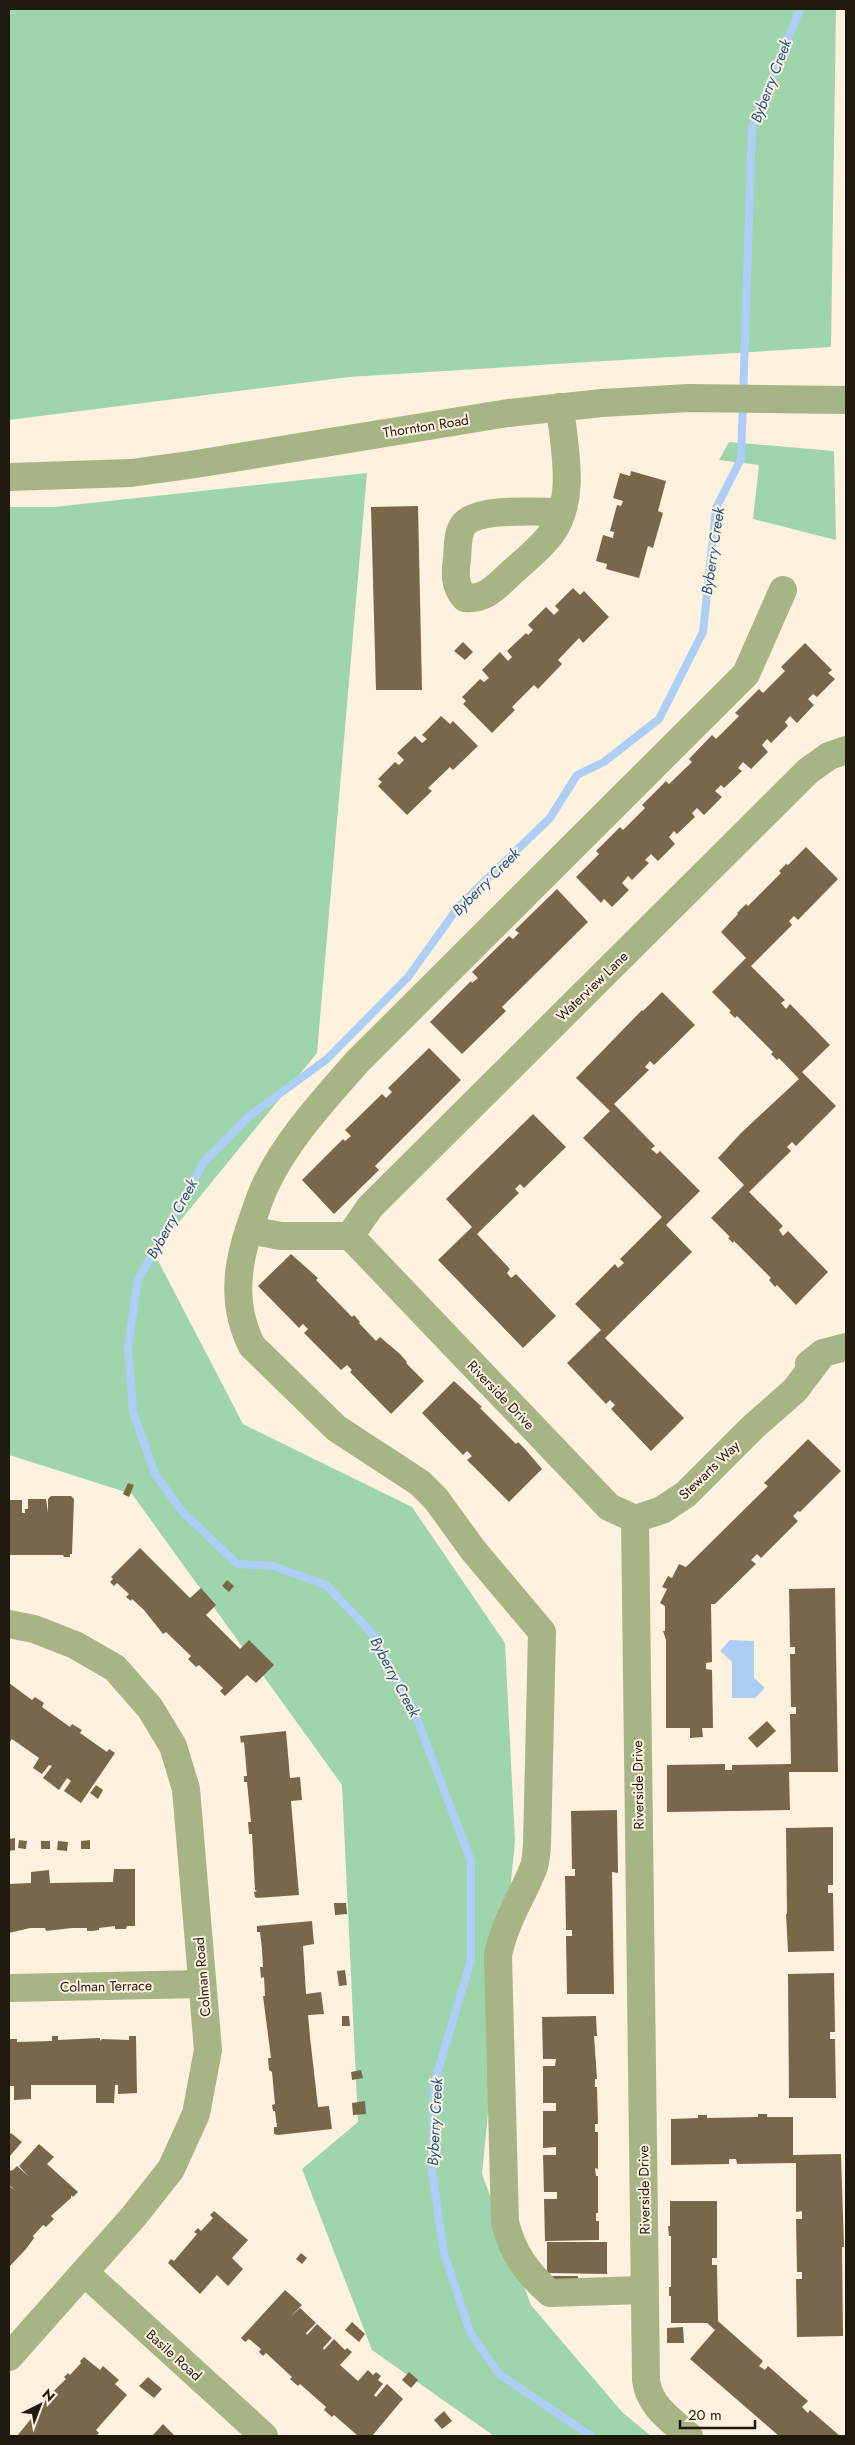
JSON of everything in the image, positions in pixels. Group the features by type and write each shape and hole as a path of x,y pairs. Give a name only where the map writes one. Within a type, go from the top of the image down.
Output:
{"street":[{"name":"Thornton Road","path":"9,477 81,476 141,472 508,413 560,407 689,398 846,400"},
{"path":"560,407 566,470 562,512"},
{"path":"643,2290 550,2293 534,2279 520,2261 509,2240 505,2222 498,1956 507,1920 534,1868 537,1846 542,1632 473,1550 436,1499 420,1483 336,1428 252,1346 245,1333 238,1294 239,1265 265,1185 290,1143 313,1114 358,1062 746,674 783,590"},
{"name":"Waterview Lane","path":"350,1236 377,1200 808,772 829,756 846,750"},
{"path":"249,1230 281,1236 350,1236"},
{"name":"Riverside Drive","path":"350,1236 609,1507 624,1516 635,1519 643,2290 647,2391 660,2411 689,2436"},
{"name":"Stewarts Way","path":"635,1519 662,1510 686,1494 752,1428 795,1390 835,1350"},
{"name":"Colman Road","path":"9,1624 34,1629 74,1645 115,1668 150,1708 172,1746 186,1789 208,2050 196,2114 171,2169 85,2273 9,2357"},
{"name":"Colman Terrace","path":"9,1988 202,1984"},
{"name":"Basile Road","path":"85,2273 264,2436"}],"green space":[{"path":"9,9 836,9 831,347 349,377 9,420"},
{"path":"729,442 834,451 836,540 753,519 759,465 719,460"},
{"path":"367,473 317,1053 154,1253 243,1424 412,1507 505,1643 515,1841 482,2174 531,2305 622,2412 651,2436 494,2436 372,2350 302,2169 358,2122 342,1785 132,1494 9,1455 9,507 54,507"}],"water":[{"path":"730,1640 754,1641 754,1678 765,1688 755,1698 732,1698 732,1662 720,1651"}],"building":[{"path":"631,471 666,481 658,511 663,513 653,548 648,546 639,578 606,569 607,564 596,561 603,535 613,538 614,532 610,531 617,505 621,506 623,501 613,498 620,473 630,476"},
{"path":"418,506 422,690 376,690 371,507"},
{"path":"573,588 580,595 584,591 609,617 583,643 579,638 558,660 562,664 538,689 534,685 512,707 515,710 492,733 463,704 466,701 462,697 480,679 484,682 489,678 482,670 500,652 508,661 512,657 507,651 526,633 528,635 533,630 528,625 546,607 554,615 559,610 555,606"},
{"path":"463,642 473,652 465,660 454,651"},
{"path":"805,643 832,670 828,673 835,679 817,697 813,694 808,699 814,705 797,723 790,716 785,722 788,726 771,743 767,739 762,745 768,752 751,769 743,762 738,768 742,771 724,788 721,785 715,791 722,797 704,815 697,808 692,813 695,817 677,834 674,831 669,837 675,844 658,861 651,854 645,860 649,863 632,880 628,876 622,883 629,890 612,907 604,899 601,903 576,877 599,854 596,851 620,827 623,830 645,808 642,805 666,781 669,784 692,762 689,759 712,735 716,739 739,716 735,713 759,689 763,693 785,671 781,667"},
{"path":"441,716 450,724 453,721 478,746 453,770 450,767 428,788 432,791 407,815 378,786 382,782 378,779 395,762 399,765 404,760 397,753 415,736 422,743 427,739 422,735"},
{"path":"806,847 838,879 798,920 794,916 789,921 792,925 751,966 785,1000 781,1003 786,1009 790,1004 830,1045 802,1072 836,1106 796,1146 792,1142 787,1147 791,1151 749,1192 783,1226 779,1230 783,1236 788,1231 828,1272 796,1305 777,1285 775,1287 769,1280 771,1278 734,1241 733,1243 728,1238 730,1237 711,1218 744,1185 718,1158 741,1133 799,1079 779,1058 777,1060 771,1054 773,1052 737,1016 735,1018 729,1012 731,1011 712,992 746,958 721,932 746,904 748,906 781,873 779,871 786,864 788,865"},
{"path":"557,889 588,922 502,1007 506,1011 462,1054 430,1022 471,981 472,983 478,978 472,972 509,936 513,939 519,933 515,930"},
{"path":"662,992 695,1025 654,1065 650,1061 645,1067 649,1070 614,1104 655,1146 651,1149 657,1154 660,1151 700,1191 666,1225 692,1252 605,1338 684,1418 651,1451 611,1409 615,1405 610,1400 606,1404 567,1363 601,1330 575,1304 615,1264 618,1268 624,1263 620,1259 662,1217 583,1138 610,1111 576,1078"},
{"path":"429,1048 461,1080 375,1166 379,1170 334,1214 302,1180 343,1139 345,1141 351,1136 345,1130 382,1094 386,1098 392,1092 388,1088"},
{"path":"533,1114 566,1147 524,1188 520,1184 515,1189 519,1193 477,1234 510,1269 507,1273 511,1278 516,1274 556,1316 523,1348 438,1260 472,1227 446,1199"},
{"path":"291,1254 318,1278 316,1280 352,1317 354,1315 376,1341 380,1337 400,1354 424,1381 391,1414 350,1372 352,1370 347,1365 341,1370 304,1333 308,1329 303,1324 299,1328 258,1286"},
{"path":"454,1381 482,1407 480,1408 516,1444 518,1442 525,1449 542,1469 509,1502 467,1460 472,1456 467,1451 463,1455 422,1413"},
{"path":"808,1439 841,1471 800,1512 798,1511 793,1516 798,1521 761,1558 757,1554 751,1560 756,1564 715,1604 711,1604 712,1662 706,1663 706,1669 712,1670 713,1728 702,1728 703,1737 690,1738 690,1728 666,1728 666,1640 663,1631 665,1631 665,1606 660,1603 667,1589 662,1587 668,1576 672,1578 679,1564 686,1567 768,1486 764,1483"},
{"path":"128,1483 134,1485 129,1497 123,1494"},
{"path":"51,1496 71,1496 74,1499 72,1554 70,1554 70,1557 64,1557 63,1555 9,1555 9,1500 22,1500 22,1513 25,1513 25,1509 28,1509 28,1499 46,1499 48,1513 48,1499"},
{"path":"140,1548 190,1598 201,1588 216,1605 206,1615 240,1649 249,1640 274,1665 256,1683 247,1675 225,1696 220,1691 223,1688 199,1665 196,1667 188,1659 191,1656 166,1632 163,1634 144,1610 132,1599 131,1601 126,1597 129,1594 117,1583 114,1586 110,1582 113,1579 111,1577"},
{"path":"227,1580 234,1586 229,1592 222,1586"},
{"path":"835,1588 838,1772 789,1772 790,1810 667,1812 667,1765 725,1764 725,1770 732,1770 732,1765 791,1764 790,1714 796,1714 796,1707 791,1707 790,1654 795,1654 795,1647 790,1647 789,1589"},
{"path":"9,1683 32,1700 35,1697 44,1703 42,1707 70,1727 72,1724 82,1730 80,1733 107,1752 109,1749 115,1753 81,1803 64,1791 71,1781 67,1778 59,1790 43,1778 52,1766 49,1765 42,1774 33,1768 39,1758 12,1739 9,1743"},
{"path":"767,1721 776,1731 757,1748 748,1738"},
{"path":"286,1731 290,1778 300,1777 302,1800 291,1801 299,1895 257,1898 254,1892 257,1891 255,1890 252,1834 249,1834 248,1822 251,1822 247,1782 244,1782 244,1776 247,1776 244,1742 241,1743 240,1736"},
{"path":"96,1785 103,1790 98,1799 90,1793"},
{"path":"617,1810 618,1873 612,1872 614,1994 567,1994 566,1936 572,1936 572,1930 566,1930 565,1876 575,1876 575,1869 572,1869 571,1811"},
{"path":"833,1827 833,1885 828,1885 828,1893 833,1893 834,1951 788,1952 786,1828"},
{"path":"15,1838 15,1850 9,1851 9,1839"},
{"path":"19,1840 27,1841 26,1849 18,1848"},
{"path":"90,1840 90,1849 81,1849 81,1841"},
{"path":"41,1841 50,1841 50,1849 41,1849"},
{"path":"58,1841 68,1842 67,1851 57,1850"},
{"path":"114,1869 135,1869 135,1926 127,1926 126,1929 115,1929 115,1926 92,1931 87,1931 87,1928 46,1931 45,1928 30,1928 9,1933 9,1884 31,1883 31,1872 49,1870 50,1883 113,1882"},
{"path":"334,1903 346,1903 347,1914 335,1915"},
{"path":"312,1921 314,1944 303,1946 306,1994 321,1992 324,2014 308,2015 310,2037 318,2107 329,2106 332,2129 278,2135 274,2134 274,2127 277,2127 275,2111 273,2111 272,2105 275,2104 272,2072 269,2070 268,2058 271,2058 263,1996 265,1996 264,1977 261,1978 260,1967 263,1967 262,1949 260,1932 257,1932 257,1926"},
{"path":"345,1970 347,1985 339,1986 337,1971"},
{"path":"834,1973 835,2032 830,2032 830,2039 835,2039 836,2098 789,2098 788,1974"},
{"path":"342,2016 349,2016 350,2026 342,2026"},
{"path":"596,2016 597,2036 594,2036 598,2124 595,2124 595,2132 598,2132 598,2169 595,2168 596,2176 598,2176 598,2213 596,2213 596,2221 599,2221 599,2240 545,2241 544,2199 557,2199 557,2192 544,2192 543,2155 556,2155 556,2147 543,2148 543,2111 556,2111 556,2103 543,2103 543,2066 555,2066 556,2059 543,2059 542,2017"},
{"path":"52,2036 58,2036 58,2040 100,2038 100,2041 102,2039 129,2040 129,2036 136,2036 137,2093 118,2094 118,2085 115,2085 114,2103 96,2103 96,2085 31,2085 31,2099 14,2100 14,2086 9,2086 9,2039 17,2039 17,2042 52,2041"},
{"path":"361,2070 363,2078 352,2080 351,2072"},
{"path":"365,2101 366,2114 353,2115 352,2103"},
{"path":"758,2114 767,2114 767,2117 793,2117 793,2155 841,2154 844,2247 842,2247 843,2336 797,2337 796,2279 802,2279 802,2272 797,2272 796,2219 802,2219 802,2211 796,2212 796,2163 737,2164 736,2159 729,2159 729,2164 671,2165 671,2119 698,2118 698,2115 707,2115 707,2118 758,2117"},
{"path":"11,2133 22,2142 9,2157 9,2136"},
{"path":"39,2144 54,2157 47,2164 78,2192 73,2197 71,2195 71,2198 51,2216 54,2219 46,2227 43,2225 33,2236 34,2238 26,2249 9,2267 9,2186 15,2190 9,2185 9,2171 17,2166 28,2176 19,2166"},
{"path":"670,2201 717,2201 717,2258 712,2258 712,2265 717,2265 718,2321 763,2361 759,2366 765,2370 768,2366 808,2401 802,2407 808,2413 810,2410 840,2436 779,2436 690,2359 715,2330 707,2323 671,2323 669,2287 671,2287 671,2236 669,2236 668,2226 670,2226"},
{"path":"214,2211 248,2240 232,2258 243,2269 228,2286 217,2275 200,2294 168,2263 171,2259 174,2261 197,2234 194,2232 198,2228 201,2231 213,2218 210,2215"},
{"path":"547,2242 607,2242 607,2274 547,2273"},
{"path":"301,2253 307,2258 302,2264 296,2259"},
{"path":"550,2276 578,2276 578,2291 550,2291"},
{"path":"285,2290 302,2305 289,2318 300,2308 316,2323 306,2333 307,2335 317,2324 332,2338 323,2348 324,2350 334,2339 345,2350 347,2348 352,2352 340,2365 358,2381 368,2370 373,2375 376,2372 381,2376 378,2380 383,2384 374,2395 376,2397 387,2384 403,2399 372,2436 358,2436 334,2415 332,2417 324,2410 326,2407 300,2384 298,2386 290,2379 292,2377 266,2353 263,2356 259,2352 261,2349 249,2339 245,2342 241,2338"},
{"path":"352,2322 365,2334 359,2342 345,2330"},
{"path":"683,2327 684,2343 667,2343 667,2328"},
{"path":"84,2357 100,2370 103,2366 119,2380 115,2384 127,2395 96,2430 99,2433 96,2436 17,2436 35,2414 33,2412 37,2407 66,2379 64,2377 68,2373 70,2375"},
{"path":"409,2372 418,2380 411,2388 402,2380"},
{"path":"148,2377 162,2389 154,2398 139,2386"},
{"path":"444,2411 452,2421 442,2429 434,2420"},
{"path":"163,2424 175,2436 152,2436"}],"waterway":[{"name":"Byberry Creek","path":"591,2436 499,2374 470,2332 444,2253 432,2171 434,2084 471,1960 471,1861 414,1711 371,1632 326,1585 273,1566 237,1564 181,1510 155,1474 133,1412 128,1346 138,1280 204,1162 248,1117 327,1059 408,977 459,906 550,818 577,775 604,762 659,719 703,632 716,508 741,459 752,127 800,9"}]}
